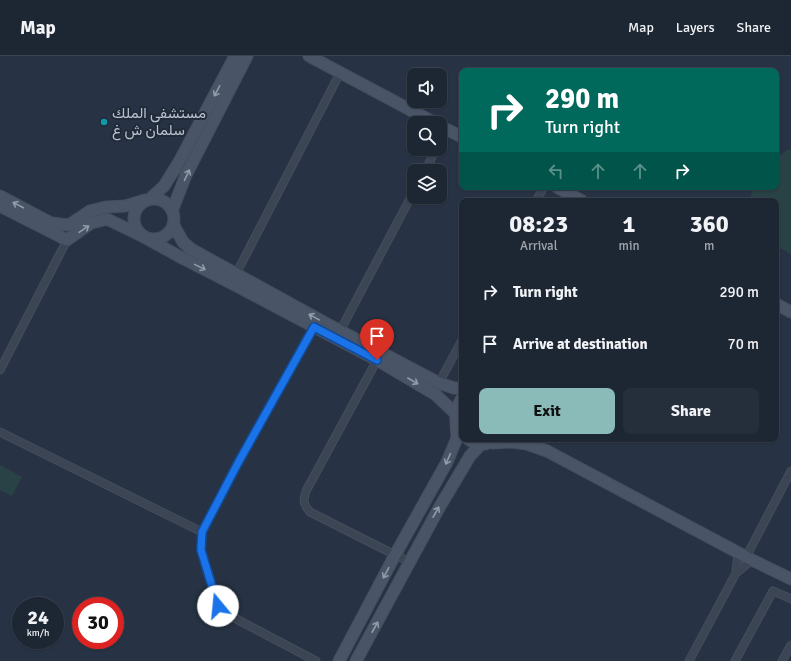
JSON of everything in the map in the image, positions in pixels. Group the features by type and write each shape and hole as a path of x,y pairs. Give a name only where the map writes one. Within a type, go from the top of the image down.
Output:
{"street":[{"path":"0,196 51,223 69,226 90,211 106,207 125,206 148,199 158,199 169,205 174,218 170,230 161,237 156,239 144,237 139,233 134,222 136,209 140,204 148,199 164,186 179,162 235,56"},
{"path":"172,211 186,175 247,56"},
{"path":"309,56 422,116"},
{"path":"236,274 340,73"},
{"path":"447,129 459,135"},
{"path":"562,190 577,198"},
{"path":"340,331 407,204"},
{"path":"0,206 67,240"},
{"path":"0,370 67,240 91,224 107,219 231,282 377,360 436,395 456,418 459,430"},
{"path":"173,224 183,242 191,249 340,331 439,383 454,388 459,388"},
{"path":"779,306 791,312"},
{"path":"314,327 202,532 201,550 218,606 221,611 316,661"},
{"path":"439,383 459,346"},
{"path":"377,360 306,491 304,499 305,506 310,512 409,562"},
{"path":"339,661 395,555 447,462 457,438 456,418 459,403"},
{"path":"0,432 202,532"},
{"path":"472,442 512,442 527,444 547,451 791,580"},
{"path":"356,661 439,508 470,456 491,442"},
{"path":"537,442 547,451"},
{"path":"689,661 791,471"},
{"path":"736,573 745,556"},
{"path":"735,661 773,591 791,599"},
{"path":"782,661 791,645"}],"green space":[{"path":"791,149 791,254 779,248 779,198 752,198 751,194 753,190 779,190 779,157 787,150"},
{"path":"0,465 22,477 12,496 0,490"}],"place":[{"name":"مستشفى الملك سلمان ش غ","path":"104,122"}],"route":[{"path":"218,606 201,550 202,532 238,463 314,327 377,360"}]}
